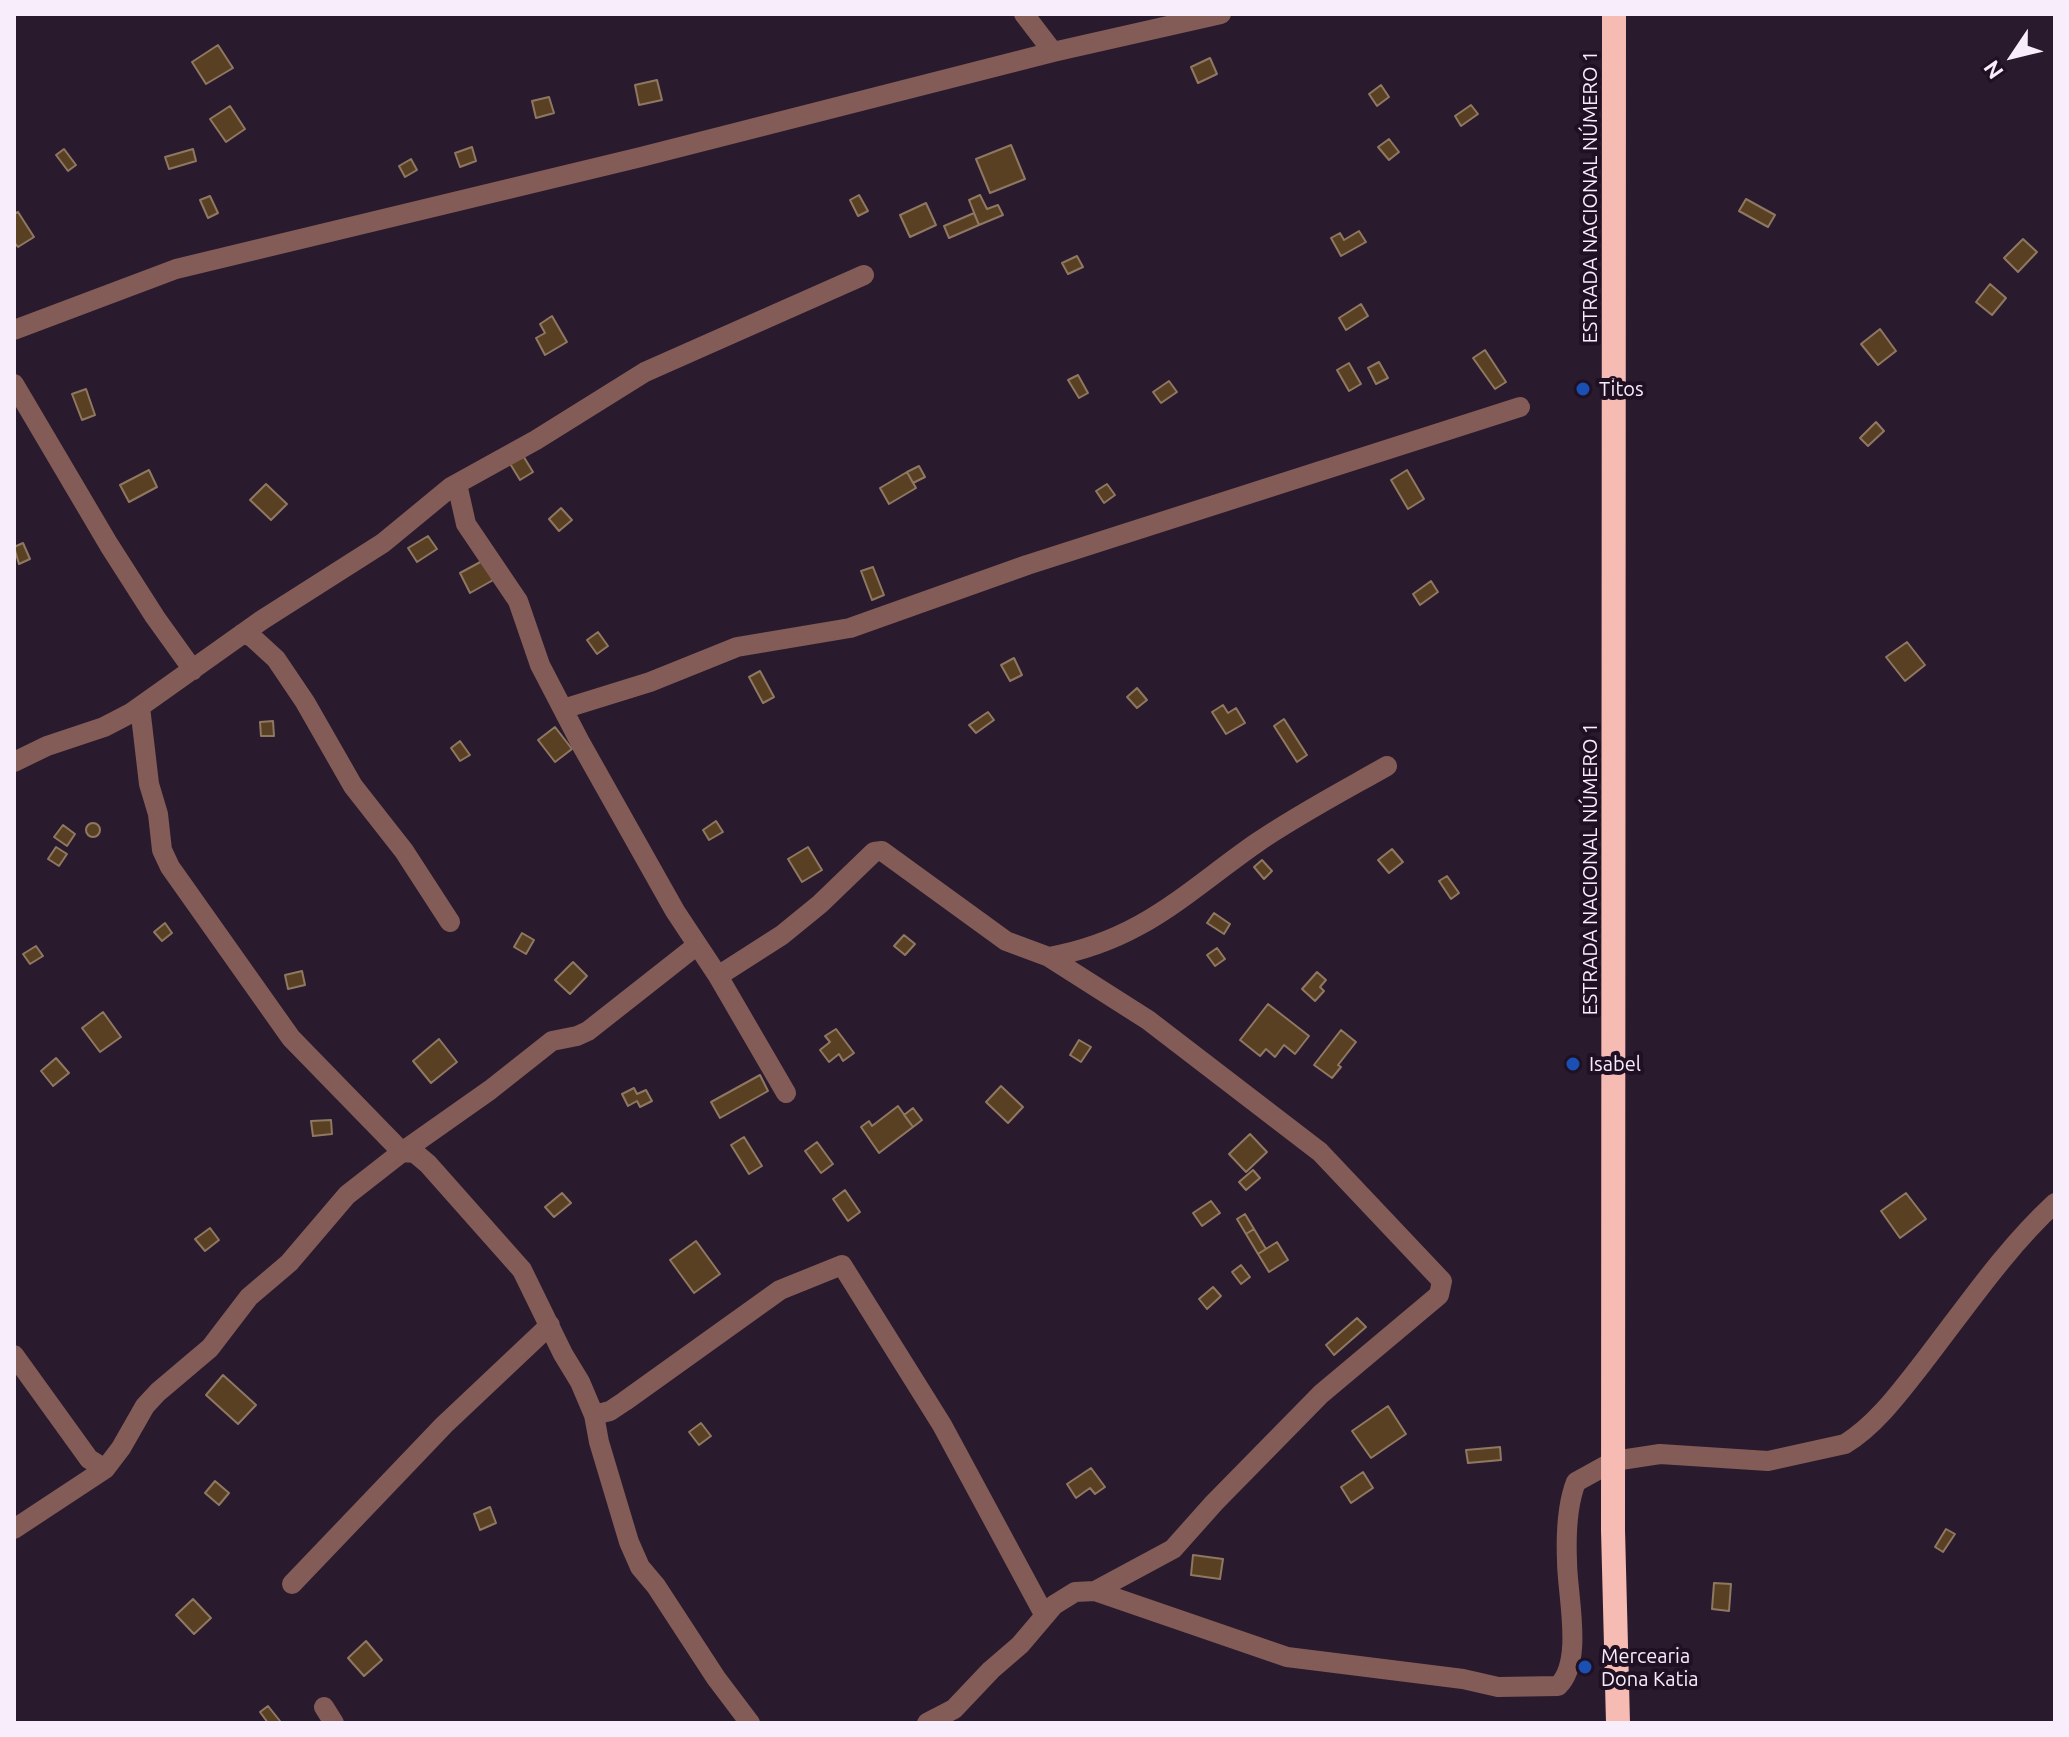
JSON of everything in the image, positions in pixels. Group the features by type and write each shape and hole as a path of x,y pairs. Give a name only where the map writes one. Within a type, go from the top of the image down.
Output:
{"highway":[{"name":"ESTRADA NACIONAL NÚMERO 1","path":"1614,14 1614,1461 1618,1723"}],"street":[{"path":"1024,14 1053,52"},
{"path":"14,330 176,269 641,157 1053,52 1221,14"},
{"path":"14,762 47,746 80,736 140,707 243,633 383,543 457,484 536,440 645,372 864,275"},
{"path":"14,384 117,557 166,635 193,670"},
{"path":"563,709 650,682 737,647 850,628 1027,565 1520,407"},
{"path":"457,484 466,524 518,601 540,665 563,709 696,946 718,976 786,1093"},
{"path":"419,515 439,513 466,524"},
{"path":"243,633 252,637 276,659 305,702 353,786 404,851 450,922"},
{"path":"140,707 149,784 158,814 162,850 170,867 291,1038 402,1152 415,1153 428,1164 522,1270 594,1415 629,1542 640,1567 750,1723"},
{"path":"121,718 142,729"},
{"path":"1049,957 1078,951 1128,933 1169,909 1258,842 1387,766"},
{"path":"718,976 782,935 820,904 874,852 882,851 1006,941 1049,957 1148,1020 1320,1152 1442,1281 1439,1295 1321,1394 1173,1549 1095,1591"},
{"path":"14,1529 105,1469 145,1406 210,1348 249,1297 289,1263 347,1195 552,1041 588,1031 696,946"},
{"path":"927,1723 954,1709 1020,1645 1045,1616 1075,1592 1095,1591 1211,1632 1254,1643 1287,1657 1463,1679 1498,1687 1558,1686 1565,1679 1573,1639 1567,1561 1571,1494 1576,1482 1614,1461 1660,1454 1768,1461 1845,1444 1886,1408 1986,1280 2055,1203"},
{"path":"594,1415 610,1411 625,1401 780,1290 842,1265 942,1425 1045,1616"},
{"path":"292,1584 444,1425 550,1325"},
{"path":"14,1355 89,1459 105,1469"}],"building":[{"path":"218,45 233,68 206,84 192,62"},
{"path":"1210,58 1217,74 1198,83 1191,67"},
{"path":"657,80 662,100 639,105 635,85"},
{"path":"1381,85 1389,97 1377,106 1369,94"},
{"path":"549,97 554,113 536,118 532,101"},
{"path":"1471,105 1478,114 1461,126 1455,116"},
{"path":"230,106 245,129 226,142 210,119"},
{"path":"1389,139 1399,152 1389,160 1378,147"},
{"path":"1011,145 1025,179 990,193 976,159"},
{"path":"472,147 476,161 460,167 455,153"},
{"path":"64,149 76,165 68,171 56,155"},
{"path":"193,149 196,161 169,169 165,157"},
{"path":"411,159 417,170 405,177 399,166"},
{"path":"859,195 868,211 858,216 850,200"},
{"path":"980,195 987,209 998,205 1003,215 979,225 969,200"},
{"path":"210,196 218,213 208,218 200,200"},
{"path":"1746,199 1775,215 1768,227 1739,211"},
{"path":"926,203 936,225 910,237 900,215"},
{"path":"18,212 34,237 18,247 14,242 14,214"},
{"path":"974,213 979,225 949,238 944,226"},
{"path":"1359,231 1366,242 1341,256 1331,238 1340,233 1344,240"},
{"path":"2023,239 2037,252 2018,272 2004,258"},
{"path":"1077,256 1083,267 1068,274 1062,263"},
{"path":"1990,284 2006,298 1992,315 1976,302"},
{"path":"1361,304 1368,316 1346,330 1339,318"},
{"path":"552,316 567,342 545,355 536,338 545,333 540,324"},
{"path":"1880,329 1896,351 1878,365 1861,344"},
{"path":"1485,350 1506,382 1495,389 1473,358"},
{"path":"1379,362 1388,378 1376,384 1368,368"},
{"path":"1349,363 1361,384 1349,391 1337,370"},
{"path":"1078,375 1088,393 1079,398 1068,380"},
{"path":"1169,381 1177,392 1161,403 1153,392"},
{"path":"86,389 95,415 82,420 72,394"},
{"path":"1876,422 1884,431 1868,446 1860,438"},
{"path":"522,454 533,472 520,480 509,462"},
{"path":"919,466 925,477 913,483 907,472"},
{"path":"149,470 157,487 129,502 120,485"},
{"path":"1407,470 1424,499 1408,509 1391,480"},
{"path":"907,472 916,488 889,504 880,488"},
{"path":"266,484 287,504 271,520 250,500"},
{"path":"1107,484 1115,495 1104,503 1096,491"},
{"path":"561,508 572,520 559,531 549,519"},
{"path":"428,536 437,549 417,562 408,548"},
{"path":"23,543 30,559 19,564 14,547"},
{"path":"484,560 495,579 470,593 460,573"},
{"path":"873,567 884,595 872,600 861,571"},
{"path":"1431,581 1438,592 1420,605 1413,594"},
{"path":"598,632 608,646 597,654 587,640"},
{"path":"1907,642 1925,665 1905,681 1886,657"},
{"path":"1014,658 1022,675 1010,681 1001,665"},
{"path":"760,671 774,697 763,703 749,677"},
{"path":"1137,688 1147,700 1137,708 1127,697"},
{"path":"1223,705 1228,713 1236,708 1245,723 1226,734 1212,712"},
{"path":"988,712 994,720 976,733 969,725"},
{"path":"1284,719 1307,755 1297,762 1274,726"},
{"path":"273,721 274,736 261,736 260,722"},
{"path":"555,727 572,749 555,762 538,740"},
{"path":"460,741 470,755 460,761 451,748"},
{"path":"716,821 723,832 709,840 703,830"},
{"path":"93,823 100,830 93,837 86,830"},
{"path":"63,825 75,834 67,846 54,837"},
{"path":"56,847 67,854 59,866 48,859"},
{"path":"808,847 822,870 802,882 788,859"},
{"path":"1392,849 1403,862 1389,873 1378,860"},
{"path":"1262,860 1272,871 1264,879 1254,867"},
{"path":"1447,876 1459,893 1451,899 1439,881"},
{"path":"1214,913 1230,924 1224,934 1207,923"},
{"path":"165,923 172,933 162,941 154,932"},
{"path":"522,933 534,940 526,954 514,947"},
{"path":"904,935 915,944 905,955 894,946"},
{"path":"36,946 43,956 30,964 23,954"},
{"path":"1217,948 1225,959 1215,966 1207,955"},
{"path":"573,962 587,976 570,994 555,980"},
{"path":"302,971 305,985 288,989 285,975"},
{"path":"1317,972 1326,980 1320,987 1324,991 1315,1001 1302,989"},
{"path":"1268,1004 1309,1036 1295,1054 1284,1045 1275,1057 1266,1049 1260,1056 1240,1040"},
{"path":"103,1012 121,1037 100,1052 82,1028"},
{"path":"836,1029 854,1053 843,1061 839,1054 829,1062 820,1050 830,1042 825,1036"},
{"path":"1341,1030 1356,1042 1332,1078 1314,1065"},
{"path":"439,1039 457,1062 431,1083 413,1061"},
{"path":"1079,1040 1091,1047 1081,1062 1070,1055"},
{"path":"56,1058 69,1073 53,1086 41,1071"},
{"path":"760,1075 768,1091 720,1118 711,1102"},
{"path":"1001,1086 1023,1107 1008,1123 986,1102"},
{"path":"634,1088 637,1094 646,1090 652,1101 640,1107 637,1101 628,1106 622,1094"},
{"path":"898,1106 913,1127 879,1153 861,1127 869,1121 872,1126"},
{"path":"913,1108 922,1120 913,1127 904,1115"},
{"path":"331,1120 332,1134 313,1136 311,1121"},
{"path":"1250,1134 1267,1152 1246,1172 1229,1154"},
{"path":"744,1137 762,1166 749,1174 731,1145"},
{"path":"817,1142 833,1164 821,1173 805,1151"},
{"path":"1253,1170 1260,1178 1246,1190 1239,1182"},
{"path":"845,1190 860,1212 848,1221 833,1199"},
{"path":"562,1193 571,1203 554,1217 545,1207"},
{"path":"1906,1193 1926,1219 1900,1238 1881,1211"},
{"path":"1211,1201 1220,1213 1202,1226 1193,1213"},
{"path":"1245,1214 1254,1229 1246,1234 1237,1219"},
{"path":"210,1228 219,1240 205,1251 195,1239"},
{"path":"1254,1229 1266,1249 1258,1254 1246,1234"},
{"path":"696,1241 720,1274 694,1293 670,1260"},
{"path":"1277,1242 1288,1260 1269,1272 1258,1254"},
{"path":"1241,1265 1250,1277 1241,1284 1232,1272"},
{"path":"1213,1287 1221,1296 1207,1309 1199,1299"},
{"path":"1357,1318 1366,1327 1334,1355 1326,1345"},
{"path":"223,1375 256,1405 238,1424 206,1395"},
{"path":"1388,1406 1406,1434 1371,1458 1352,1431"},
{"path":"701,1423 711,1436 699,1445 689,1432"},
{"path":"1500,1447 1501,1460 1468,1463 1466,1450"},
{"path":"1091,1468 1105,1487 1095,1494 1090,1488 1076,1498 1067,1484"},
{"path":"1363,1472 1373,1488 1351,1503 1341,1487"},
{"path":"215,1481 229,1493 219,1505 205,1493"},
{"path":"490,1507 496,1523 480,1530 474,1514"},
{"path":"1946,1529 1955,1534 1943,1552 1935,1547"},
{"path":"1193,1555 1223,1559 1220,1579 1191,1575"},
{"path":"1714,1583 1731,1584 1729,1611 1712,1609"},
{"path":"193,1599 211,1618 194,1634 176,1615"},
{"path":"366,1641 382,1660 364,1676 348,1658"},
{"path":"268,1706 280,1721 277,1723 268,1723 260,1712"}],"place":[{"name":"Titos","path":"1583,389"},
{"name":"Isabel","path":"1573,1064"},
{"name":"Mercearia Dona Katia","path":"1585,1667"}]}
